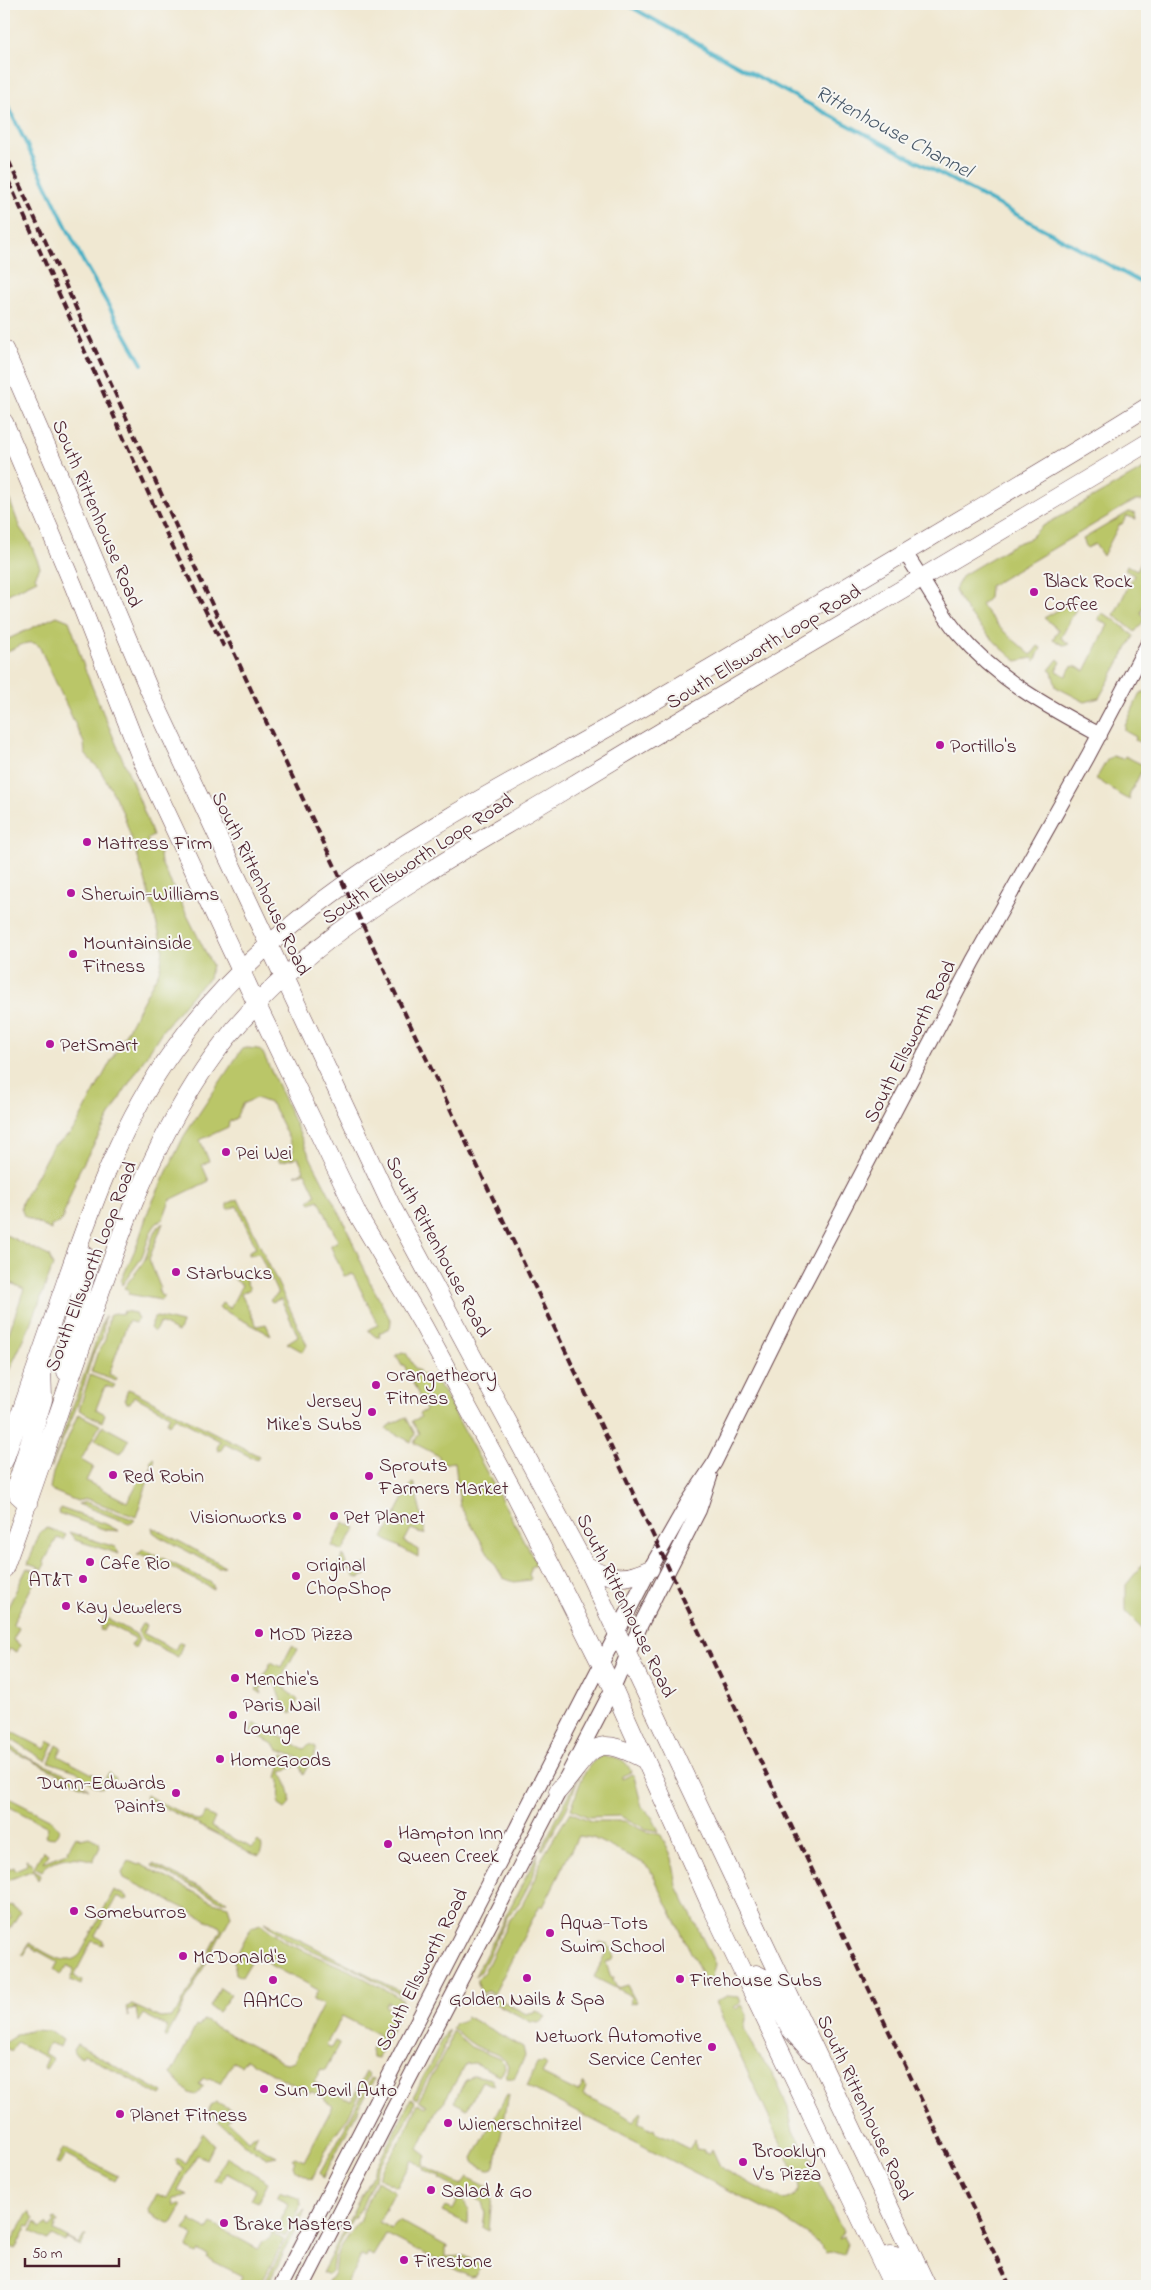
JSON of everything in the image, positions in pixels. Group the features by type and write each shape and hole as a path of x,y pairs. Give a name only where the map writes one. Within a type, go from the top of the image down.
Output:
{"main road":[{"name":"South Rittenhouse Road","path":"4,349 150,692 391,1206 585,1565 927,2286"},
{"path":"4,369 19,381"},
{"name":"South Ellsworth Loop Road","path":"4,1461 111,1158 145,1094 188,1030 241,970 269,944 310,909 379,860 905,553 1147,407"},
{"path":"4,422 74,587 141,758 256,1003 358,1214 423,1326 515,1494 613,1688 745,1976 893,2286"},
{"name":"South Ellsworth Loop Road","path":"4,1569 131,1204 157,1150 207,1065 256,1003 283,976 323,943 398,891 664,729 1147,443"},
{"path":"74,587 102,576"},
{"path":"66,1390 68,1338 89,1265 88,1258 77,1250"},
{"path":"28,1504 18,1495 16,1486 43,1400 42,1352"},
{"path":"585,1565 612,1577 626,1578 650,1570"},
{"path":"558,1790 578,1769 586,1755 602,1746 609,1744 624,1749 645,1760"},
{"path":"745,1976 756,1974 764,1978 791,2030 821,2062"},
{"path":"880,2258 891,2255 898,2257 910,2281 921,2286"}],"street":[{"path":"905,553 957,632 1008,681 1033,698 1100,735"},
{"name":"South Ellsworth Road","path":"281,2286 600,1664 687,1504 715,1462 796,1301 982,943 1100,735 1147,644"},
{"name":"South Ellsworth Road","path":"303,2286 558,1790 613,1688 641,1624 700,1510 715,1462"}],"green space":[{"path":"1147,467 1147,494 1143,501 1135,501 1125,506 990,586 989,598 981,605 1000,628 1031,655 1038,646 1041,648 1035,661 1032,658 1017,661 989,636 971,616 958,597 955,589 963,575 1015,544 1029,539 1041,527"},
{"path":"4,485 20,528 30,542 40,567 35,577 37,580 4,596 4,553 8,546 4,541"},
{"path":"1129,512 1135,514 1136,519 1127,516 1122,524 1119,525 1103,556 1095,544 1087,548 1083,539"},
{"path":"1147,550 1147,599 1141,612 1145,619 1135,632 1114,615 1134,575 1125,570 1127,565 1137,570"},
{"path":"1067,605 1076,609 1061,638 1069,644 1063,645 1053,639 1059,630 1044,618"},
{"path":"1102,613 1115,620 1134,636 1099,698 1085,702 1056,687 1052,672 1049,670 1058,659 1061,662 1056,671 1066,676 1071,667 1075,666 1085,671 1108,625 1098,619"},
{"path":"57,616 69,621 86,672 153,836 147,839 151,848 159,847 161,863 212,965 209,978 197,989 162,1031 121,1096 79,1171 61,1222 51,1226 51,1230 24,1216 21,1208 22,1202 52,1147 70,1134 76,1126 158,973 163,948 144,876 123,813 100,770 85,754 84,743 39,646 26,643 4,654 4,641"},
{"path":"1147,691 1147,746 1135,740 1136,737 1125,731 1125,726 1140,693"},
{"path":"1113,756 1123,759 1125,756 1147,767 1147,773 1142,770 1129,796 1130,800 1096,779 1107,760"},
{"path":"242,1049 258,1049 263,1053 312,1161 343,1220 370,1282 391,1321 390,1328 379,1333 380,1337 376,1337 369,1331 369,1329 378,1325 353,1274 344,1276 331,1247 331,1245 338,1241 319,1200 311,1203 309,1201 316,1195 305,1172 295,1175 304,1170 298,1157 280,1162 278,1158 294,1150 272,1104 256,1098 242,1104 236,1118 229,1122 228,1127 200,1140 209,1161 202,1165 209,1181 170,1200 163,1219 152,1230 141,1259 122,1285 121,1281 137,1245 149,1209 184,1136"},
{"path":"238,1199 307,1345 303,1352 287,1343 298,1336 281,1299 272,1302 270,1300 278,1294 259,1253 249,1255 249,1251 256,1248 237,1206 227,1208 227,1204"},
{"path":"163,1223 149,1259 160,1287 158,1289 161,1296 164,1295 164,1298 161,1300 128,1294 129,1290 124,1288 143,1263 156,1230"},
{"path":"4,1234 49,1256 53,1266 31,1324 4,1381 4,1347 24,1289 11,1283 11,1271 4,1260"},
{"path":"240,1271 250,1289 241,1294 257,1326 266,1324 271,1335 219,1308 222,1303 230,1308 242,1285 234,1279"},
{"path":"124,1311 135,1313 138,1319 135,1323 128,1321 109,1374 117,1378 116,1381 91,1372 97,1354 105,1340 109,1316 114,1313 123,1314"},
{"path":"105,1316 102,1338 93,1354 79,1401 51,1468"},
{"path":"157,1317 182,1324 178,1332 160,1323 154,1332 150,1328 154,1318"},
{"path":"402,1352 406,1353 416,1370 419,1370 420,1373 430,1376 434,1375 531,1554 536,1565 532,1565 529,1575 530,1580 514,1582 503,1578 460,1506 455,1462 440,1464 439,1456 414,1443 419,1433 412,1421 421,1417 419,1414 426,1410 404,1365 402,1366 396,1355"},
{"path":"90,1375 115,1385 113,1388 105,1386 96,1409 105,1414 102,1422 79,1410"},
{"path":"128,1389 259,1456 257,1460 225,1444 218,1451 217,1448 220,1441 175,1417 169,1425 167,1422 170,1415 134,1396 130,1403 127,1403 125,1398"},
{"path":"78,1414 100,1425 81,1460 93,1467 86,1481 127,1502 144,1472 148,1474 153,1464 150,1463 153,1458 155,1459 136,1517 87,1499 77,1501 50,1488 53,1473"},
{"path":"406,1417 415,1434 411,1442 386,1429 388,1426"},
{"path":"103,1426 129,1440 123,1451 119,1453 95,1440"},
{"path":"412,1483 414,1484 426,1535 411,1529 404,1542 418,1549 418,1557 383,1538"},
{"path":"86,1502 135,1520 132,1523 128,1523 78,1504"},
{"path":"60,1508 106,1524 119,1531 106,1530 58,1513"},
{"path":"344,1522 356,1528 342,1551 332,1546"},
{"path":"152,1527 225,1566 218,1567 160,1537 153,1532"},
{"path":"47,1528 66,1535 63,1540 57,1538 42,1569 28,1564 40,1532"},
{"path":"69,1532 115,1547 119,1554 75,1540"},
{"path":"143,1550 210,1582 213,1585 213,1589 150,1556 137,1555"},
{"path":"343,1555 348,1569 366,1564 370,1566 366,1575 359,1578 354,1577 350,1571 337,1567"},
{"path":"1147,1559 1147,1633 1126,1612 1126,1585"},
{"path":"27,1568 39,1573 14,1621 13,1625 19,1628 13,1640 20,1645 17,1652 9,1649 4,1664 4,1615"},
{"path":"105,1617 136,1634 139,1640 135,1648 131,1646 135,1638 108,1624 103,1631 100,1630"},
{"path":"142,1624 146,1625 143,1633 175,1650 179,1642 183,1643 178,1657 141,1638 138,1631"},
{"path":"292,1646 297,1649 280,1681 287,1691 298,1700 291,1713 283,1707 275,1683 260,1688 262,1694 256,1690 271,1662 281,1667"},
{"path":"4,1694 9,1719 5,1728 45,1749 49,1741 54,1743 46,1761 4,1735"},
{"path":"254,1723 304,1749 309,1744 316,1747 316,1751 303,1775 297,1757 278,1750 275,1745 250,1731"},
{"path":"4,1742 30,1759 76,1778 89,1789 4,1747"},
{"path":"57,1745 62,1748 58,1756 104,1780 109,1772 115,1778 113,1782 108,1780 102,1788 93,1785 76,1771 49,1762"},
{"path":"283,1755 295,1759 297,1766 282,1771 290,1796 290,1801 285,1809 279,1805 280,1780 277,1778"},
{"path":"602,1756 616,1758 623,1761 629,1767 631,1772 622,1776 622,1779 632,1774 634,1776 642,1807 652,1817 659,1831 646,1829 621,1816 588,1817 571,1809 579,1786 590,1765"},
{"path":"580,1774 567,1808 543,1850 541,1849"},
{"path":"146,1795 197,1821 201,1820 205,1813 215,1818 211,1827 252,1848 258,1841 262,1848 259,1856 247,1852 234,1843 145,1798"},
{"path":"5,1796 51,1820 59,1829 57,1834 52,1838 45,1836 48,1827 4,1804"},
{"path":"570,1812 591,1821 625,1821 648,1833 660,1833 672,1858 677,1886 715,1964 712,1976 714,1978 706,1983 650,1869 643,1863 593,1838 578,1836 543,1907 540,1905 494,1994 488,1991 483,1993 480,1991 477,1979 484,1973 508,1922 522,1905 536,1878 539,1863"},
{"path":"76,1836 81,1839 89,1837 99,1842 100,1847 93,1861 80,1858 66,1858 52,1862 42,1871 34,1867 43,1851 48,1854 43,1862 69,1852 68,1850"},
{"path":"538,1853 533,1877 519,1903 507,1917 482,1970 475,1976"},
{"path":"26,1860 32,1864 33,1869 41,1874 38,1880 33,1870 4,1882 4,1871 14,1867 15,1870 27,1865"},
{"path":"129,1861 140,1864 213,1902 228,1906 231,1916 166,2038 164,2036 168,2027 143,2014 138,2022 136,2008 127,2010 128,2017 126,2007 132,2005 161,2018 171,2017 179,2009 221,1930 219,1926 124,1878 122,1873"},
{"path":"153,1864 227,1901 222,1902 152,1866"},
{"path":"114,1890 127,1896 128,1899 125,1900 117,1896 95,1936 103,1940 103,1945 92,1941 74,1976 82,1981 81,1985 70,1980 74,1969 68,1966 60,1975 54,1970 58,1962 29,1946 24,1955 22,1954 29,1943 63,1960 76,1958 81,1953"},
{"path":"11,1905 20,1912 4,1939 4,1921 11,1918 6,1908"},
{"path":"265,1922 402,1992 403,1996 354,1969 285,1939"},
{"path":"261,1924 286,1943 353,1972 402,1999 401,2009 388,2002 385,2006 399,2014 378,2058 372,2057 371,2050 379,2035 342,2016 326,2045 332,2048 336,2041 340,2043 325,2070 321,2069 314,2082 351,2101 366,2072 369,2075 348,2117 331,2140 312,2179 295,2170 293,2165 295,2161 292,2159 295,2157 304,2161 333,2106 325,2101 325,2098 312,2092 309,2093 301,2089 302,2085 300,2084 298,2087 246,2059 241,2066 233,2062 220,2083 209,2078 208,2080 203,2078 199,2084 204,2087 195,2095 189,2093 171,2074 196,2026 199,2027 203,2020 282,2062 294,2061 323,2005 313,2000 318,1990 255,1955 242,1977 236,1974 234,1960 251,1927"},
{"path":"600,1942 608,1944 614,1957 613,1960 606,1963 611,1977 614,1977 613,1980 617,1988 627,1985 636,2002 630,2004 631,1996 594,1977 607,1951 598,1946"},
{"path":"220,1988 231,1995 218,2012 210,2007"},
{"path":"489,1994 526,2014 537,2011 546,2017 539,2023 531,2022 481,1996"},
{"path":"727,1996 739,1997 741,2003 734,2007 736,2009 742,2005 747,2015 744,2028 755,2051 769,2068 778,2085 788,2107 793,2132 811,2158 815,2173 843,2232 839,2239 844,2237 848,2244 844,2255 831,2251 827,2252 814,2239 779,2216 527,2086 537,2064 544,2062 547,2065 542,2074 578,2092 584,2083 586,2087 583,2095 619,2112 633,2121 641,2112 638,2123 652,2130 654,2129 655,2132 689,2149 695,2140 696,2149 704,2150 704,2153 710,2153 712,2149 724,2170 782,2200 789,2198 796,2192 799,2182 715,2002"},
{"path":"466,2016 523,2047 525,2056 514,2079 506,2077 508,2065 501,2057 474,2045 452,2028 455,2023 465,2020"},
{"path":"448,2029 441,2056 417,2099 413,2097"},
{"path":"33,2030 50,2031 63,2040 60,2047 49,2043 44,2053 53,2059 46,2069 43,2067 47,2058 17,2042 12,2051 4,2047 4,2043 18,2034"},
{"path":"452,2030 471,2047 500,2059 504,2063 505,2068 500,2075 474,2063 466,2064 442,2105 437,2109 418,2149 427,2156 423,2165 461,2185 467,2177 490,2188 492,2195 489,2231 483,2228 485,2213 482,2202 440,2179 441,2177 424,2170 423,2167 412,2160 397,2187 378,2178 405,2131 418,2103 426,2107 427,2105 419,2100 448,2047"},
{"path":"77,2044 163,2093 161,2096 84,2054 82,2057 74,2053 73,2050"},
{"path":"474,2075 492,2079 495,2086 482,2081 467,2109 454,2102 465,2081"},
{"path":"371,2078 374,2079 323,2178 320,2173"},
{"path":"507,2094 509,2095 495,2166 492,2170 487,2170 475,2164 473,2158"},
{"path":"411,2099 415,2101 413,2109 380,2165 361,2209 351,2221 334,2256 332,2270 327,2275 322,2273"},
{"path":"217,2102 235,2112 228,2121 248,2140 258,2133 253,2144 277,2156 267,2158 243,2144 209,2112 210,2105"},
{"path":"203,2133 214,2145 207,2159 197,2155 178,2190 188,2196 173,2198 174,2205 181,2204 182,2206 173,2222 169,2223 149,2213 148,2210 157,2194 167,2198 183,2168 176,2164 175,2160 178,2159 186,2163"},
{"path":"63,2148 118,2176 115,2181 65,2155 60,2164 56,2163"},
{"path":"226,2157 268,2182 258,2202 251,2199 256,2189 226,2173 221,2182 214,2180"},
{"path":"376,2181 395,2191 379,2222 391,2229 395,2222 399,2220 448,2247 445,2247 445,2257 465,2256 480,2263 481,2265 475,2276 470,2277 386,2234 373,2256 368,2253 366,2257 361,2255 346,2286 327,2284 334,2273 336,2258 341,2247 359,2221"},
{"path":"279,2192 300,2199 301,2205 285,2237 276,2232 274,2234 284,2240 260,2286 237,2286 242,2276 207,2258 208,2255 199,2251 197,2254 187,2249 193,2236 184,2230 191,2219 191,2221 208,2230 212,2224 258,2249 262,2242 269,2239 272,2234 270,2228 265,2225 261,2226 263,2221 277,2228 289,2204 278,2198"},
{"path":"453,2194 465,2203 468,2224 443,2212 446,2207 453,2210 457,2202 452,2196"},
{"path":"306,2209 267,2286 263,2286 299,2215"},
{"path":"30,2212 34,2219 30,2227 27,2226 15,2249 9,2246 28,2213"},
{"path":"56,2219 58,2222 54,2231 79,2244 84,2236 86,2236 81,2246 67,2239 65,2242 52,2235 48,2240 31,2231 36,2222 40,2228 46,2224 49,2228 55,2224 53,2220"}],"waterway":[{"name":"Rittenhouse Channel","path":"626,4 1147,286"},
{"path":"4,98 83,261 142,364"}],"railway":[{"path":"4,151 253,694 1010,2286"},
{"path":"4,171 168,537 224,647"}],"place":[{"name":"Black Rock Coffee","path":"1034,592"},
{"name":"Portillo's","path":"940,745"},
{"name":"Mattress Firm","path":"87,842"},
{"name":"Sherwin-Williams","path":"71,893"},
{"name":"Mountainside Fitness","path":"73,954"},
{"name":"PetSmart","path":"50,1044"},
{"name":"Pei Wei","path":"226,1152"},
{"name":"Starbucks","path":"176,1272"},
{"name":"Orangetheory Fitness","path":"376,1385"},
{"name":"Jersey Mike's Subs","path":"372,1412"},
{"name":"Red Robin","path":"113,1475"},
{"name":"Sprouts Farmers Market","path":"369,1476"},
{"name":"Visionworks","path":"297,1516"},
{"name":"Pet Planet","path":"334,1516"},
{"name":"Cafe Rio","path":"90,1562"},
{"name":"Original ChopShop","path":"296,1576"},
{"name":"AT&T","path":"83,1579"},
{"name":"Kay Jewelers","path":"66,1606"},
{"name":"MOD Pizza","path":"259,1633"},
{"name":"Menchie's","path":"235,1678"},
{"name":"Paris Nail Lounge","path":"233,1715"},
{"name":"HomeGoods","path":"220,1759"},
{"name":"Dunn-Edwards Paints","path":"176,1793"},
{"name":"Hampton Inn Queen Creek","path":"388,1844"},
{"name":"Someburros","path":"74,1911"},
{"name":"Aqua-Tots Swim School","path":"550,1933"},
{"name":"McDonald's","path":"183,1956"},
{"name":"Golden Nails & Spa","path":"527,1978"},
{"name":"Firehouse Subs","path":"680,1979"},
{"name":"AAMCO","path":"273,1980"},
{"name":"Network Automotive Service Center","path":"712,2047"},
{"name":"Sun Devil Auto","path":"264,2089"},
{"name":"Planet Fitness","path":"120,2114"},
{"name":"Wienerschnitzel","path":"448,2123"},
{"name":"Brooklyn V's Pizza","path":"743,2162"},
{"name":"Salad & Go","path":"431,2190"},
{"name":"Brake Masters","path":"224,2223"},
{"name":"Firestone","path":"404,2260"}]}
